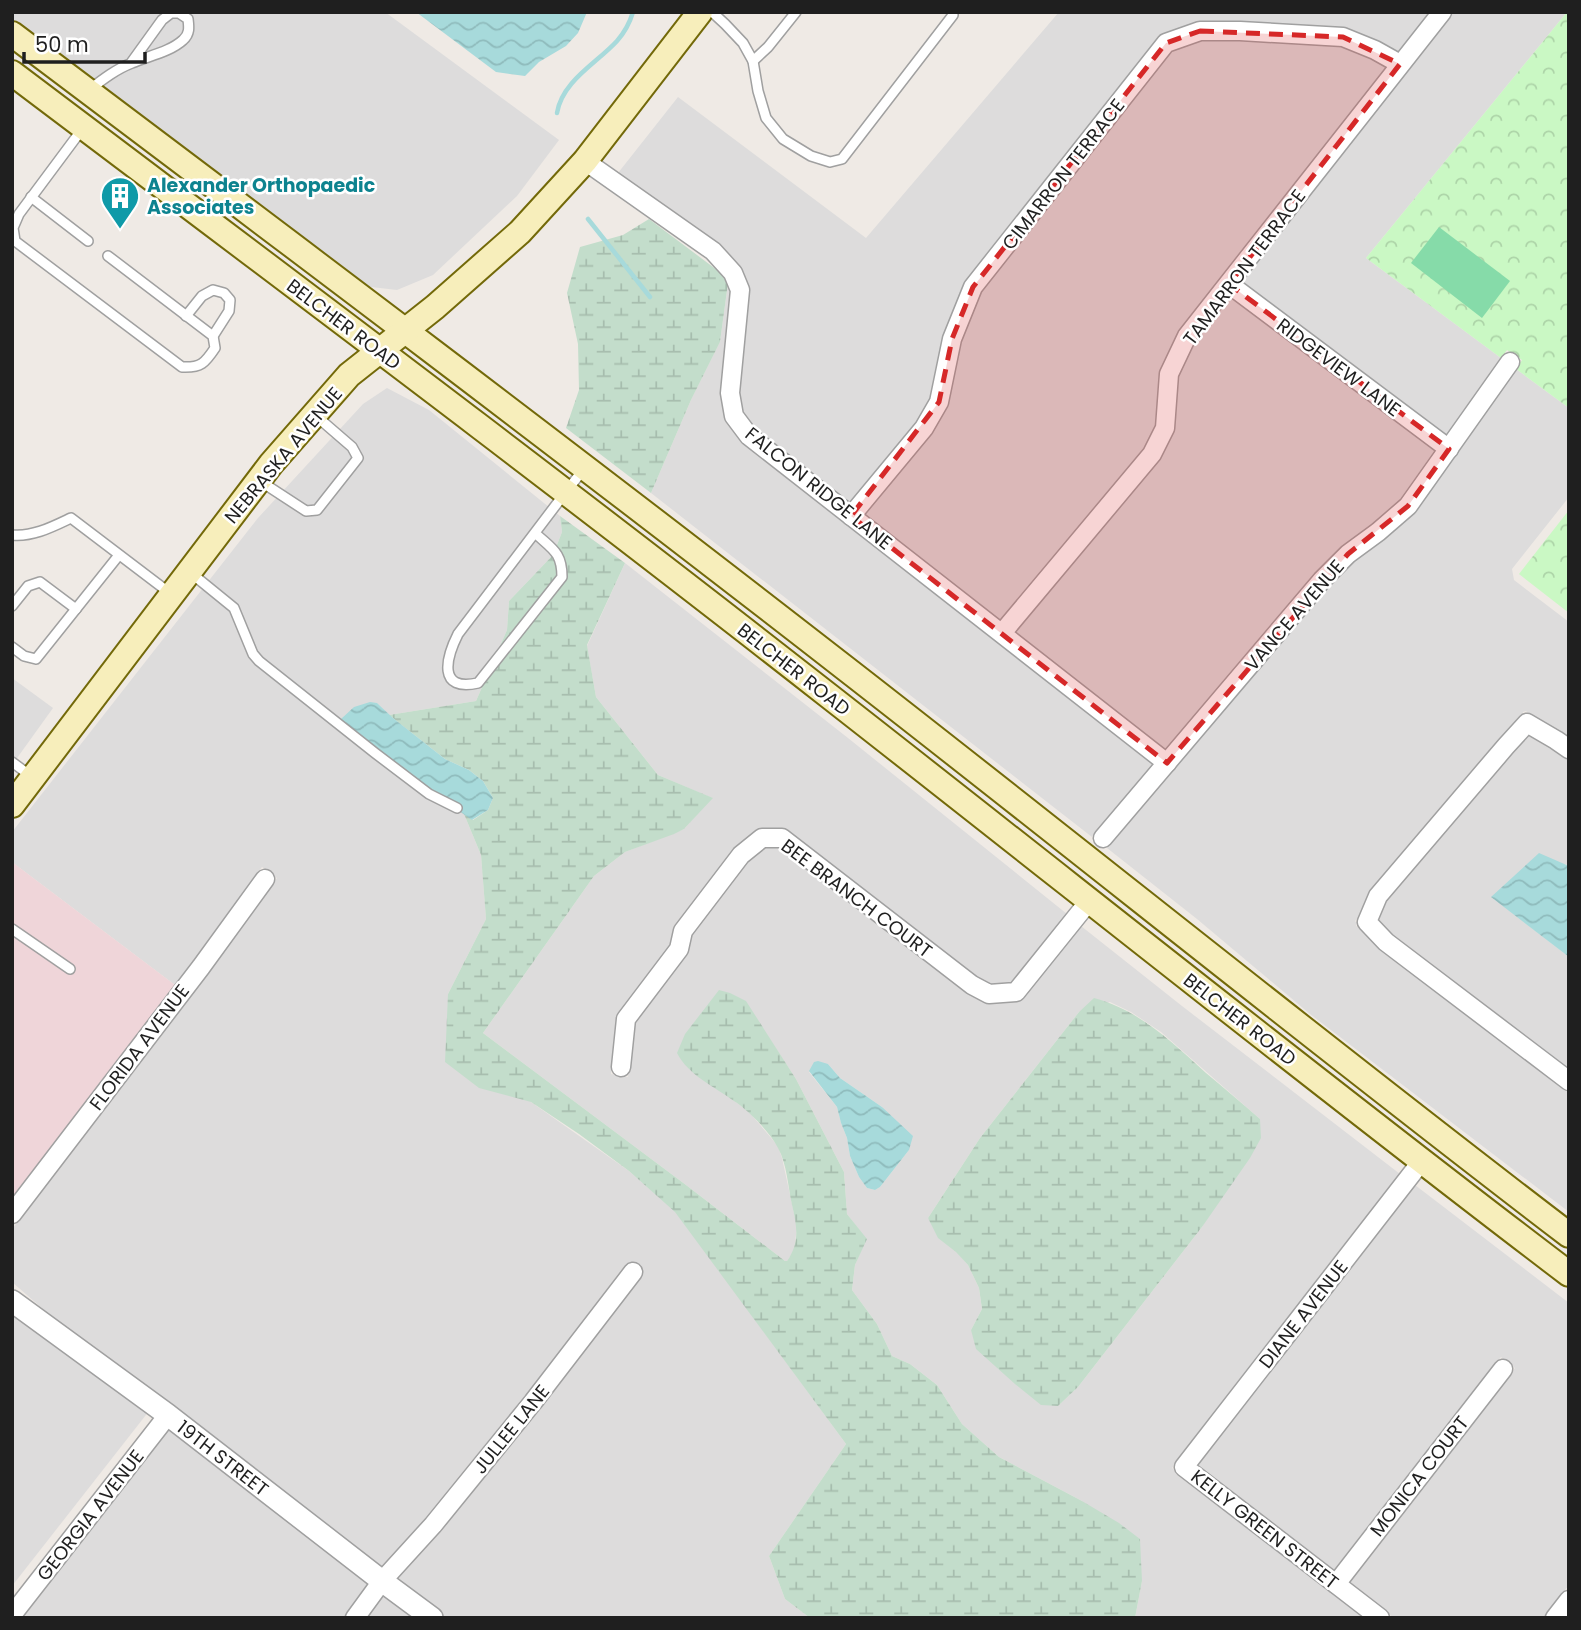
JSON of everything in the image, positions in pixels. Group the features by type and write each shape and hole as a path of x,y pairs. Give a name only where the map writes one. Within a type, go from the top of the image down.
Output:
{"main road":[{"name":"NEBRASKA AVENUE","path":"12,805 271,464 349,375 435,307 520,232 585,160 700,12"},
{"name":"BELCHER ROAD","path":"12,34 844,667 1569,1235"},
{"name":"BELCHER ROAD","path":"12,73 825,693 1421,1162 1569,1274"}],"street":[{"name":"TAMARRON TERRACE","path":"1002,633 1152,454 1165,428 1169,374 1187,336 1442,12"},
{"name":"CIMARRON TERRACE","path":"851,516 924,428 939,402 953,339 972,287 1166,43 1200,31 1343,37 1400,64"},
{"name":"FALCON RIDGE LANE","path":"585,160 713,251 733,273 740,290 730,393 734,416 749,436 1167,763"},
{"name":"RIDGEVIEW LANE","path":"1229,284 1449,449"},
{"name":"VANCE AVENUE","path":"1103,838 1322,580 1348,554 1408,506 1510,362"},
{"path":"1569,749 1527,723 1378,897 1367,922 1386,942 1569,1081"},
{"name":"BEE BRANCH COURT","path":"621,1067 626,1019 679,949 683,931 741,855 762,838 782,838 972,985 989,994 1016,992 1090,901"},
{"name":"FLORIDA AVENUE","path":"12,1214 265,879"},
{"name":"DIANE AVENUE","path":"1184,1467 1421,1162"},
{"name":"JULLEE LANE","path":"355,1618 382,1581 433,1525 533,1402 633,1272"},
{"name":"19TH STREET","path":"12,1301 168,1415 432,1618"},
{"name":"MONICA COURT","path":"1336,1584 1503,1369"},
{"name":"GEORGIA AVENUE","path":"12,1615 168,1415"},
{"name":"KELLY GREEN STREET","path":"1184,1467 1380,1618"},
{"path":"1555,1618 1569,1600"}],"lane":[{"path":"712,12 743,43 753,61 765,118 783,139 811,156 830,162 842,159 953,15"},
{"path":"753,61 796,12"},
{"path":"87,91 114,72 186,38 190,28 188,19 179,13 171,13 162,20 131,63"},
{"path":"84,127 19,214 13,228 15,241 182,367 195,368 207,361 215,348 213,336 229,311 230,300 224,292 213,290 202,296 186,316"},
{"path":"31,197 89,240"},
{"path":"108,256 213,336"},
{"path":"258,480 306,511 317,510 358,458 352,447 314,415"},
{"path":"534,533 558,554 562,563 562,577 478,683 458,683 451,677 447,667 449,652 458,634 534,533 584,468"},
{"path":"12,535 23,536 49,529 71,518 172,596"},
{"path":"12,647 24,656 36,659 119,555"},
{"path":"190,572 233,608 253,654 259,661 429,794 457,808"},
{"path":"12,606 28,586 40,582 76,609"},
{"path":"12,762 33,778"},
{"path":"12,929 70,969"}],"highlighted area":[{"path":"1200,31 1343,37 1400,64 1229,284 1449,449 1408,506 1348,554 1167,763 851,516 939,402 952,339 973,287 1166,43"}],"shaded area":[{"path":"12,12 385,12 559,140 517,196 433,275 397,290 363,286 118,104 12,20"},
{"path":"1059,12 1430,12 1397,53 1342,28 1199,22 1159,38 965,281 944,336 931,398 916,422 849,504 755,431 742,414 739,394 749,292 740,268 618,173 678,97 866,238"},
{"path":"1454,12 1567,12 1366,258 1501,358 1446,436 1241,284"},
{"path":"1203,39 1342,45 1387,66 1180,331 1161,370 1156,425 1144,448 1000,621 864,515 931,434 947,407 961,342 980,292 1172,51"},
{"path":"728,283 731,290 721,393 727,421 1154,763 1092,837 651,493 691,400 720,342"},
{"path":"1231,297 1437,450 1401,500 1341,547 1315,573 1165,751 1015,633 1160,458 1174,430 1178,377 1195,342"},
{"path":"1516,369 1569,408 1569,497 1512,569 1514,580 1569,622 1569,739 1526,711 1523,712 1371,890 1355,921 1356,926 1381,948 1569,1091 1569,1212 1310,1014 1107,848 1329,586 1354,560 1385,538 1415,511"},
{"path":"387,388 429,410 560,516 562,532 553,555 509,601 507,630 476,701 389,715 377,703 445,799 464,814 481,855 486,919 448,994 531,1102 629,1171 676,1212 846,1444 769,1556 785,1599 810,1618 443,1618 74,1336 12,1282 12,1229 277,878 262,867 175,985 12,862 12,832 258,518 363,404"},
{"path":"625,563 1067,914 1010,984 990,985 976,978 781,829 756,831 734,849 676,925 670,945 619,1013 611,1074 628,1077 635,1023 686,955 691,935 748,861 766,846 780,847 990,1003 1023,997 1081,926 1400,1174 1172,1468 1366,1618 1135,1618 1142,1581 1082,1501 999,1457 962,1424 937,1385 910,1364 892,1356 877,1324 852,1290 855,1265 866,1239 847,1214 844,1172 796,1079 745,1001 736,1102 750,1113 778,1146 782,1158 797,1227 794,1251 787,1261 483,1033 594,876 625,852 684,829 712,798 658,775 596,697 587,646","holes":["1110,1002 1161,1032 1260,1119 1202,1227 1078,1387 1058,1406 971,1330 982,1309 979,1288 968,1265 928,1218 980,1138 1079,1012","828,1064 840,1078 882,1107 909,1150 875,1190 867,1188 859,1177 850,1156 837,1107 809,1072"]},
{"path":"12,678 53,708 12,765"},
{"path":"1530,734 1569,760 1569,866 1565,864 1492,897 1569,957 1569,1070 1392,935 1378,921 1386,901"},
{"path":"12,862 175,985 12,1199"},
{"path":"1415,1185 1569,1303 1569,1585 1543,1618 1394,1618 1348,1583 1515,1368 1501,1357 1333,1571 1197,1466"},
{"path":"12,1311 149,1411 12,1586"},
{"path":"170,1427 369,1582 344,1618 22,1618"},
{"path":"384,1593 418,1618 367,1618"}],"green space":[{"path":"1567,12 1569,408 1516,369 1522,360 1507,350 1501,358 1366,258"},
{"path":"649,219 725,276 728,283 720,342 691,400 651,493 566,428 579,390 578,344 567,293 580,247 623,235"},
{"path":"1439,227 1510,281 1482,318 1411,263"},
{"path":"1569,510 1569,613 1519,574"},
{"path":"560,516 625,563 587,645 596,697 658,775 713,798 684,829 625,852 594,876 483,1033 787,1261 796,1241 796,1227 785,1168 778,1148 752,1116 695,1074 677,1053 685,1034 719,990 746,1001 796,1079 844,1172 847,1214 867,1239 855,1265 852,1290 877,1324 892,1356 910,1364 937,1385 962,1424 999,1457 1082,1501 1140,1539 1142,1581 1135,1618 810,1618 785,1599 769,1556 846,1444 675,1212 629,1171 531,1102 479,1088 445,1062 448,994 486,919 481,855 464,814 473,820 488,810 493,798 483,781 469,770 445,759 389,715 476,701 507,630 509,601 553,555 562,532"},
{"path":"1094,998 1126,1010 1167,1039 1260,1119 1261,1138 1202,1227 1078,1387 1058,1406 1041,1405 976,1349 971,1330 982,1309 979,1288 968,1265 938,1238 928,1218 980,1138 1079,1012"}],"water":[{"path":"416,12 587,12 578,33 566,46 539,62 525,76 496,72"},
{"path":"370,702 377,703 445,759 469,770 483,781 493,798 488,810 472,820 346,730 341,719 354,707"},
{"path":"1539,853 1569,866 1569,957 1491,897"},
{"path":"814,1062 828,1064 840,1078 882,1107 913,1136 909,1150 875,1190 867,1188 859,1177 850,1156 837,1107 809,1071"}],"waterway":[{"path":"557,113 566,91 581,73 617,41 633,12"},
{"path":"588,219 650,297"}],"place":[{"name":"Alexander Orthopaedic Associates","path":"120,230"}]}
